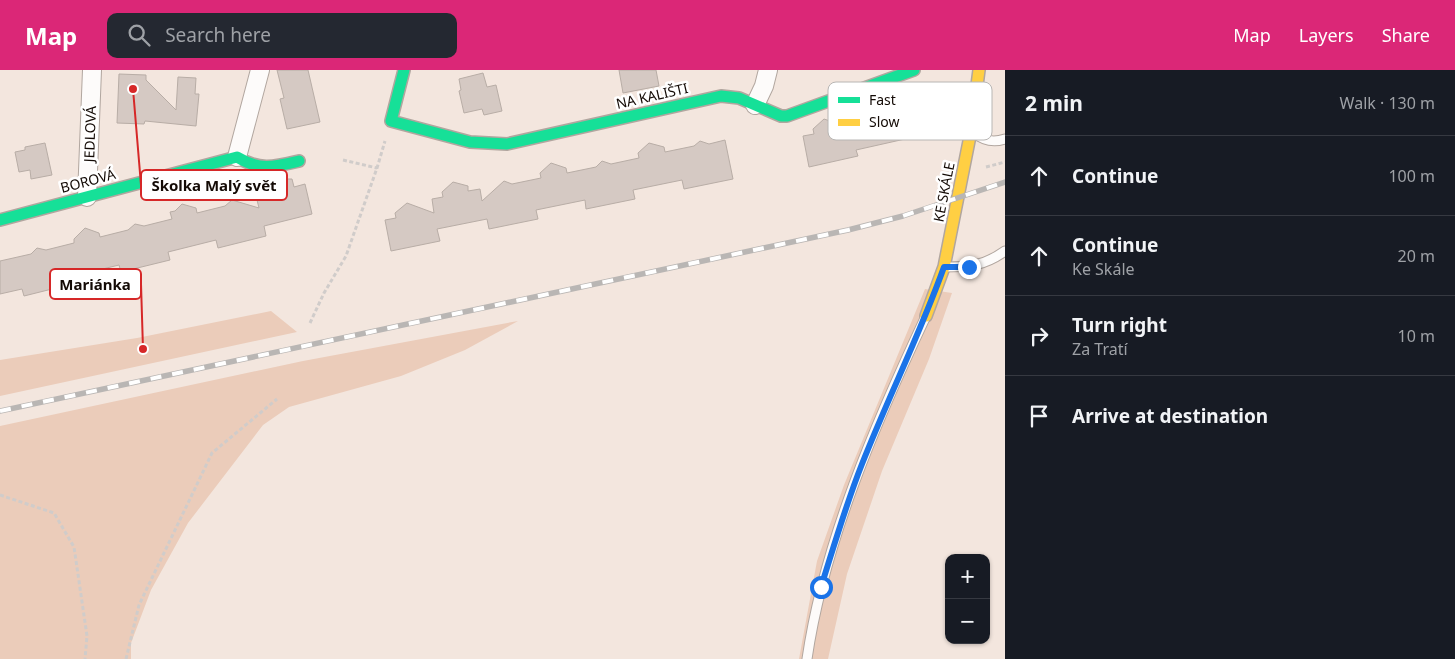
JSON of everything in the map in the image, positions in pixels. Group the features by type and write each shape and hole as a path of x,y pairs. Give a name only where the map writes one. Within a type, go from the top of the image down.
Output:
{"street":[{"name":"JEDLOVÁ","path":"87,197 92,70"},
{"path":"260,70 237,157 249,166 266,168 299,161"},
{"path":"390,121 404,70"},
{"path":"755,105 764,86 768,70"},
{"name":"NA KALIŠTI","path":"881,82 914,70"},
{"name":"NA KALIŠTI","path":"390,121 470,142 507,144 721,96 740,98 781,116 786,116 828,101"},
{"name":"KE SKÁLE","path":"926,316 944,267 969,140"},
{"name":"BOROVÁ","path":"0,220 237,157"}],"lane":[{"path":"982,140 997,142 1005,139"},
{"path":"944,267 969,267 991,261 1005,251"},
{"path":"807,659 821,587 861,465 898,375 926,316"}],"path":[{"path":"310,323 324,293 346,256 377,168 390,121"},
{"path":"343,160 377,168"},
{"path":"126,659 139,605 212,453 277,399"},
{"path":"0,495 54,513 74,547 87,636 85,659"}],"shaded area":[{"path":"925,289 952,293 929,359 882,471 847,574 828,659 799,659 817,561 844,485"},
{"path":"271,311 297,332 0,396 0,360 137,338"},
{"path":"518,321 465,350 401,376 289,407 263,425 188,523 151,590 131,643 131,659 0,659 0,426 303,361"}],"building":[{"path":"277,70 308,70 320,122 287,129 280,99 284,98"},
{"path":"619,70 656,70 659,86 623,93"},
{"path":"483,73 487,87 496,85 502,111 484,115 482,109 464,113 459,91 461,90 459,79"},
{"path":"119,74 146,75 146,80 176,110 178,77 196,78 195,94 199,94 196,126 145,121 144,124 117,123"},
{"path":"824,119 828,120 828,140 901,140 856,150 858,156 809,167 803,136 814,134 813,129"},
{"path":"725,140 733,179 684,189 682,180 633,190 635,199 586,209 585,200 536,210 538,219 489,229 487,219 437,229 440,241 391,251 385,220 396,218 395,213 407,203 434,213 432,199 443,197 442,192 453,182 468,186 468,191 480,189 482,201 504,181 512,184 541,178 540,173 551,163 566,168 567,173 596,167 602,161 611,164 639,158 638,153 649,143 664,147 665,152 694,146 700,141 709,144"},
{"path":"45,143 52,175 31,179 30,170 19,172 15,152 25,150 25,147"},
{"path":"292,179 294,187 305,184 312,214 264,226 266,236 218,248 216,240 168,252 170,260 121,272 119,265 70,277 72,284 24,296 22,289 0,294 0,261 31,254 37,248 46,250 74,243 74,239 85,228 99,233 100,237 128,230 135,224 144,226 172,219 170,212 175,211 182,204 196,208 197,213 225,206 232,200 259,208 256,196 268,193 267,188 275,180"}],"railway":[{"path":"0,411 848,230 903,216 1005,182"}],"traffic: fast":[{"path":"404,70 391,121 470,142 507,144 721,96 739,98 781,116 787,116 828,101"},
{"path":"881,82 914,70"},
{"path":"0,220 237,157 260,166 282,165 299,161"}],"traffic: slow":[{"path":"977,82 979,70"},
{"path":"926,316 944,267 969,140"}],"place":[{"name":"Školka Malý svět","path":"133,89"},
{"name":"Mariánka","path":"143,349"}],"route":[{"path":"821,587 861,465 898,375 926,316 944,267 969,267"}]}
